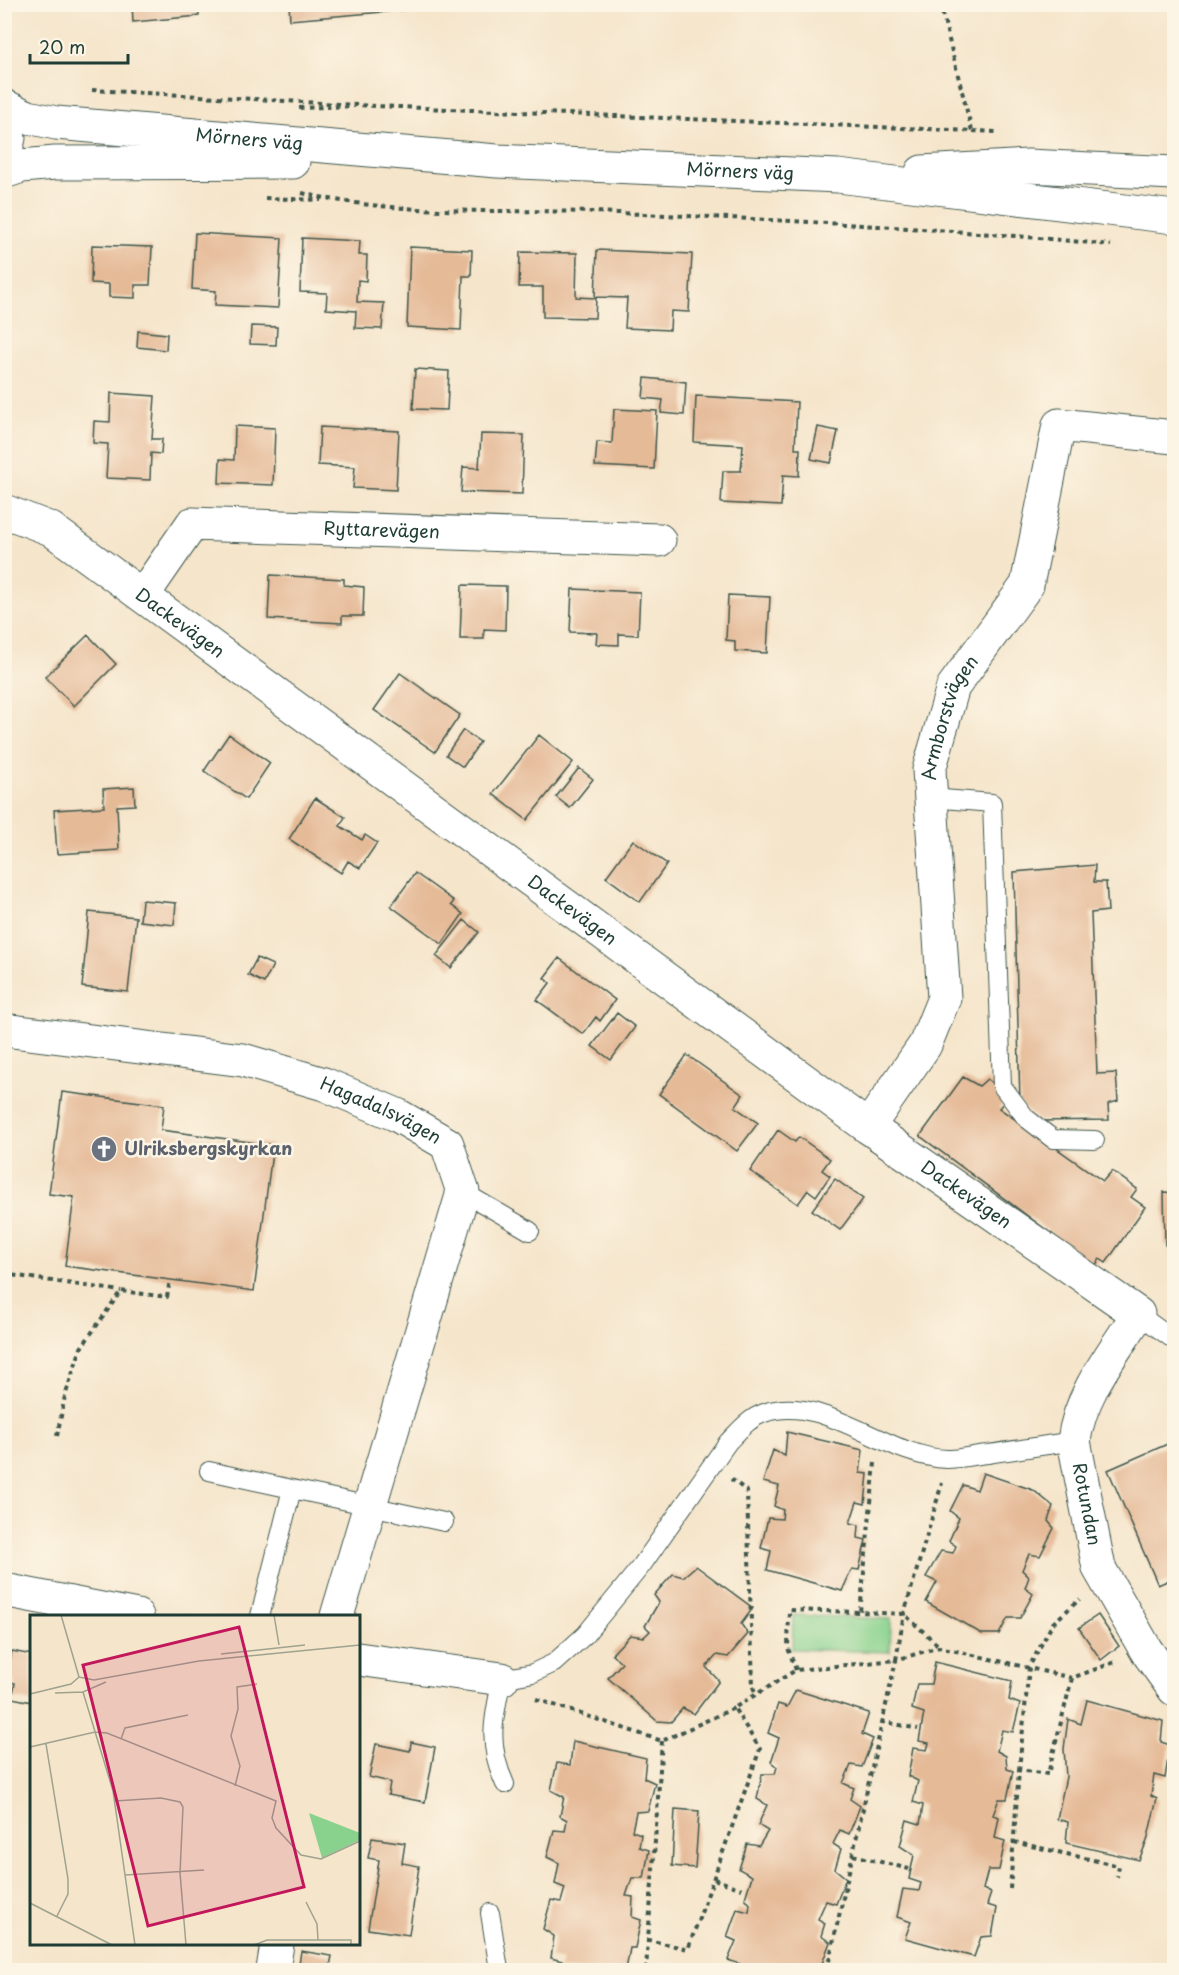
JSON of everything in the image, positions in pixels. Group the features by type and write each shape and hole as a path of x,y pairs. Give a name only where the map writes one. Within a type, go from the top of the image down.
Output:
{"street":[{"name":"Mörners väg","path":"4,106 27,117 56,123 497,161 838,176 1174,217"},
{"path":"4,114 9,138 4,156"},
{"name":"Mörners väg","path":"4,172 21,166 55,163 497,161"},
{"name":"Mörners väg","path":"838,176 1028,166 1174,173"},
{"name":"Armborstvägen","path":"868,1127 925,1045 944,998 929,770 953,687 1027,585 1059,425 1174,437"},
{"name":"Dackevägen","path":"4,511 51,529 868,1127 1138,1314"},
{"name":"Ryttarevägen","path":"143,595 192,524 659,540"},
{"name":"Hagadalsvägen","path":"4,1030 243,1060 324,1084 397,1115 447,1144 463,1192"},
{"path":"338,1615 368,1505 463,1192"},
{"name":"Rotundan","path":"1138,1314 1085,1400 1077,1422 1074,1442 1099,1568 1146,1650 1174,1689"},
{"path":"4,1590 127,1615"},
{"path":"360,1659 502,1679"},
{"path":"273,1971 278,1945"}],"lane":[{"path":"931,798 992,803 1002,1086 1026,1118 1053,1139 1095,1140"},
{"path":"463,1192 530,1231"},
{"path":"1138,1314 1174,1340"},
{"path":"505,1784 497,1768 492,1743 493,1719 502,1679 532,1673 554,1663 585,1635 642,1565 711,1464 746,1424 764,1413 790,1410 812,1412 837,1419 877,1440 917,1455 948,1459 1074,1442"},
{"path":"210,1471 444,1522"},
{"path":"260,1615 292,1489"},
{"path":"490,1913 499,1971"}],"path":[{"path":"80,90 376,106 972,131 940,4"},
{"path":"330,200 367,206 617,213 1018,236 1121,246"},
{"path":"4,1274 167,1297 170,1280"},
{"path":"57,1436 65,1396 81,1348 121,1291"},
{"path":"860,1612 877,1440"},
{"path":"827,1971 896,1660 904,1614 944,1479"},
{"path":"747,1491 753,1687 756,1694"},
{"path":"1010,1889 1029,1667 1053,1623 1077,1600 1106,1582"},
{"path":"796,1670 788,1648 789,1610 904,1614 939,1647"},
{"path":"502,1679 535,1698 662,1741 704,1724 796,1670 896,1660 939,1647 1072,1678 1146,1650"},
{"path":"1019,1770 1048,1774 1072,1678"},
{"path":"648,1940 688,1949 714,1879 760,1749 734,1708"},
{"path":"881,1721 918,1729"},
{"path":"646,1971 662,1741"},
{"path":"1014,1842 1119,1866 1117,1877"},
{"path":"853,1855 909,1869"},
{"path":"714,1879 742,1889"}],"green space":[{"path":"793,1615 891,1619 890,1652 792,1649"}],"building":[{"path":"132,4 198,4 199,16 133,22"},
{"path":"289,4 453,4 453,6 290,20"},
{"path":"195,233 282,238 278,308 215,305 216,291 192,289"},
{"path":"302,238 360,241 359,255 367,255 366,281 358,280 357,302 384,303 382,329 355,328 356,311 326,309 327,293 300,292"},
{"path":"92,245 152,247 150,285 135,285 135,298 109,297 109,284 91,283"},
{"path":"410,247 472,250 471,276 463,276 461,330 407,327"},
{"path":"597,250 692,254 689,312 671,311 670,330 625,328 627,298 595,297"},
{"path":"520,252 577,253 576,297 596,298 595,318 543,317 543,287 519,287"},
{"path":"251,326 277,327 276,345 250,344"},
{"path":"138,331 167,334 166,350 137,347"},
{"path":"415,369 449,371 447,410 413,409"},
{"path":"645,378 686,382 684,415 661,413 663,400 643,398"},
{"path":"111,393 155,396 152,439 162,439 161,454 151,453 150,480 106,478 108,444 93,443 94,421 110,422"},
{"path":"696,396 797,402 795,449 800,449 799,476 783,475 781,506 721,503 723,471 741,471 743,445 694,442"},
{"path":"614,409 657,411 654,469 595,466 597,442 612,443"},
{"path":"235,426 275,428 273,485 219,483 220,459 234,460"},
{"path":"320,427 399,431 396,490 353,488 355,467 318,465"},
{"path":"818,427 838,431 831,463 811,459"},
{"path":"481,434 524,435 522,494 461,492 463,467 479,468"},
{"path":"270,575 344,579 344,585 364,587 363,616 342,616 342,623 268,619"},
{"path":"462,585 506,586 505,630 484,629 484,639 460,639"},
{"path":"572,589 640,592 638,635 619,634 619,645 596,644 597,633 570,632"},
{"path":"728,595 770,597 767,653 735,651 735,641 726,640"},
{"path":"88,635 116,664 74,706 45,677"},
{"path":"400,673 460,715 435,752 374,710"},
{"path":"463,730 480,742 463,767 446,755"},
{"path":"229,734 270,763 246,799 204,771"},
{"path":"539,735 573,762 527,820 493,794"},
{"path":"579,768 593,779 570,808 556,797"},
{"path":"134,787 135,805 117,806 119,850 57,854 54,810 104,807 103,789"},
{"path":"315,798 345,817 340,826 362,840 365,835 377,843 360,868 348,861 341,873 289,839"},
{"path":"633,840 667,864 640,902 606,877"},
{"path":"1095,865 1094,882 1106,882 1108,911 1091,913 1097,1074 1116,1073 1118,1101 1108,1104 1109,1120 1038,1121 1020,1104 1014,872"},
{"path":"415,873 454,901 451,905 463,914 442,944 391,906"},
{"path":"142,900 176,903 174,925 140,921"},
{"path":"89,912 136,917 128,992 82,987"},
{"path":"464,920 479,932 451,968 436,956"},
{"path":"257,958 273,965 264,983 248,975"},
{"path":"559,958 615,1000 600,1021 596,1017 583,1034 537,1000 550,983 544,978"},
{"path":"617,1013 635,1027 611,1060 592,1046"},
{"path":"687,1055 743,1095 735,1107 758,1123 737,1151 659,1094"},
{"path":"963,1077 979,1086 987,1079 1009,1096 999,1108 1103,1181 1112,1171 1137,1189 1131,1197 1145,1207 1106,1263 1100,1259 1095,1266 920,1136"},
{"path":"62,1092 164,1105 161,1130 273,1145 254,1291 65,1266 74,1197 49,1194"},
{"path":"778,1130 795,1142 799,1137 830,1159 822,1170 830,1176 816,1196 808,1190 798,1204 750,1171"},
{"path":"835,1179 863,1199 840,1230 812,1210"},
{"path":"1164,1192 1174,1193 1174,1245 1165,1245"},
{"path":"787,1432 863,1450 860,1473 868,1474 865,1504 857,1502 850,1523 859,1525 858,1538 866,1540 859,1570 852,1569 842,1591 767,1570 771,1551 761,1548 768,1518 782,1519 783,1510 774,1506 779,1486 763,1482 773,1450 785,1456"},
{"path":"1172,1442 1174,1447 1174,1578 1158,1585 1108,1470"},
{"path":"983,1473 1033,1490 1053,1506 1048,1521 1054,1528 1040,1556 1029,1554 1022,1570 1029,1577 1025,1588 1033,1594 1020,1618 1008,1618 999,1634 982,1634 926,1602 937,1582 926,1577 941,1551 953,1553 956,1546 949,1541 959,1518 950,1511 963,1485 977,1490"},
{"path":"696,1566 753,1608 741,1624 748,1634 728,1657 717,1655 706,1667 719,1681 694,1714 683,1708 671,1722 657,1721 608,1678 622,1663 612,1654 630,1635 644,1637 650,1631 645,1626 659,1602 654,1595 673,1574 683,1577"},
{"path":"1098,1615 1119,1646 1101,1660 1079,1628"},
{"path":"12,1651 30,1655 30,1702 12,1698 15,1683 6,1681"},
{"path":"935,1662 1012,1681 1009,1700 1020,1704 1013,1732 1002,1730 997,1751 1006,1756 1007,1769 1013,1771 1007,1799 999,1799 993,1815 999,1817 995,1838 1005,1841 999,1870 988,1870 983,1889 991,1893 987,1905 997,1908 992,1936 981,1937 974,1957 905,1938 911,1922 897,1917 903,1889 919,1891 921,1883 909,1879 914,1855 900,1846 907,1820 920,1824 923,1805 913,1802 918,1781 908,1776 913,1748 927,1750 929,1743 919,1741 924,1713 912,1709 917,1684 931,1684"},
{"path":"796,1690 869,1713 862,1734 873,1739 862,1767 851,1765 843,1783 854,1788 850,1799 860,1806 849,1834 840,1830 833,1844 841,1849 835,1869 846,1878 836,1904 826,1901 818,1919 825,1923 821,1936 830,1942 820,1969 758,1970 728,1960 736,1941 727,1937 737,1909 749,1912 750,1904 745,1898 752,1876 739,1869 747,1844 759,1846 768,1831 758,1825 767,1805 757,1799 762,1774 775,1774 777,1767 771,1762 779,1738 768,1733 778,1704 787,1707"},
{"path":"1087,1700 1163,1721 1161,1742 1170,1745 1165,1778 1154,1775 1151,1796 1157,1799 1147,1841 1139,1860 1066,1843 1068,1822 1057,1819 1066,1777 1064,1749 1068,1719 1081,1724"},
{"path":"573,1741 646,1758 644,1778 655,1783 648,1811 636,1812 632,1831 641,1834 639,1847 649,1850 644,1878 632,1878 626,1896 633,1897 632,1917 641,1920 635,1948 630,1948 626,1970 558,1970 562,1961 551,1958 554,1936 543,1929 551,1900 561,1902 565,1888 555,1884 559,1863 547,1857 554,1830 565,1831 567,1820 560,1816 564,1797 551,1790 557,1763 570,1765"},
{"path":"411,1742 435,1747 425,1802 388,1795 390,1782 369,1777 376,1744 410,1751"},
{"path":"675,1809 699,1811 695,1868 672,1866"},
{"path":"372,1838 405,1843 402,1863 419,1866 409,1935 368,1929 379,1860 368,1858"},
{"path":"301,1951 332,1956 330,1966 346,1970 298,1970"}],"place":[{"name":"Ulriksbergskyrkan","path":"104,1149"}]}
